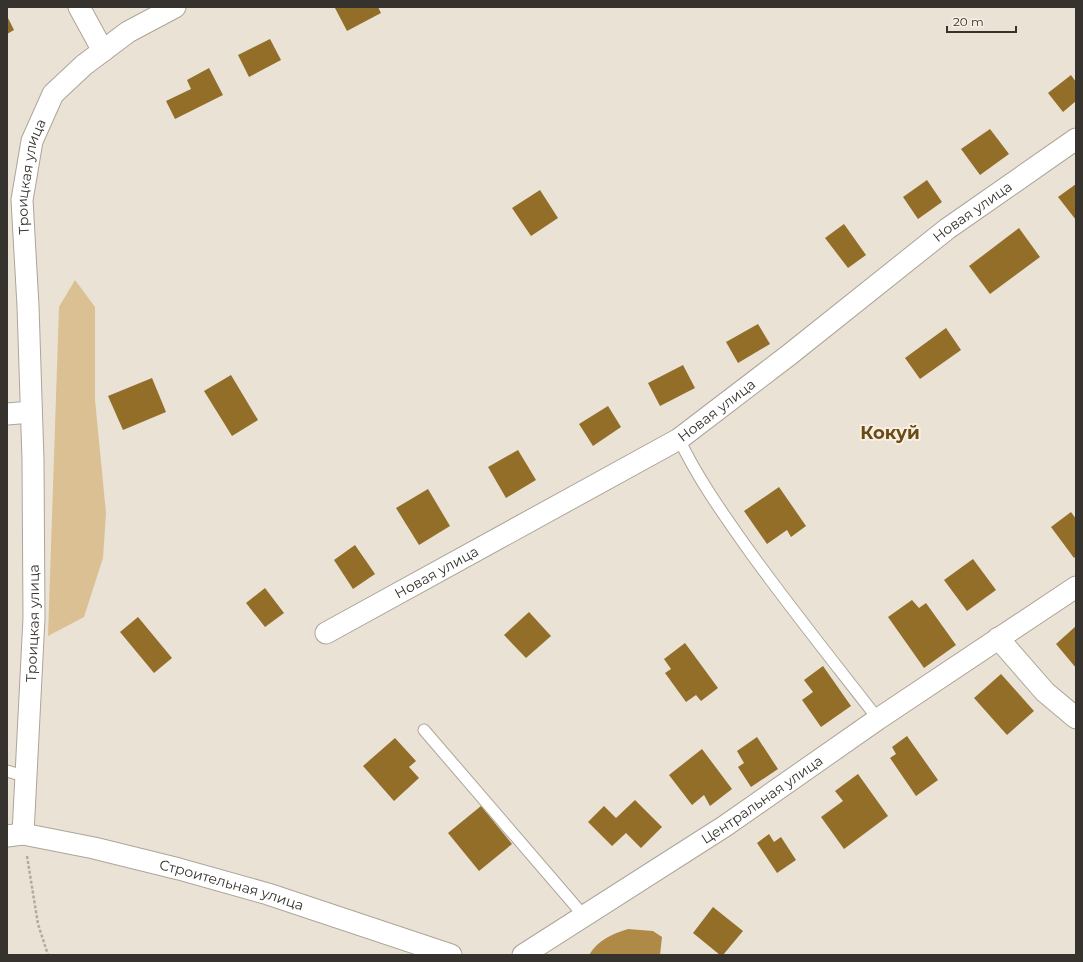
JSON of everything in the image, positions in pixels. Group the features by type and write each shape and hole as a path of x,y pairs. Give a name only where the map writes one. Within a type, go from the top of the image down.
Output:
{"street":[{"path":"79,7 103,51"},
{"name":"Троицкая улица","path":"15,835 27,777 34,618 28,306 14,200 32,141 52,94 84,65 128,32 175,7"},
{"name":"Новая улица","path":"326,633 679,440 801,346 947,229 1076,140"},
{"path":"7,414 31,412"},
{"name":"Центральная улица","path":"523,955 725,826 878,719 1076,587"},
{"path":"998,638 1045,692 1076,718"},
{"name":"Строительная улица","path":"15,835 94,848 164,865 260,892 451,955"}],"lane":[{"path":"679,440 691,466 754,559 878,719"},
{"path":"424,730 584,916"},
{"path":"7,771 27,777"}],"path":[{"path":"15,835 38,924 48,955"}],"shaded area":[{"path":"75,280 95,307 95,400 106,513 103,558 84,617 48,636 59,307"},
{"path":"628,929 653,931 662,937 660,955 589,955 597,945 606,938"}],"building":[{"path":"378,7 381,13 347,31 335,8"},
{"path":"7,16 14,30 7,34"},
{"path":"270,39 281,60 249,77 238,55"},
{"path":"209,68 223,95 175,119 166,101 191,89 187,80"},
{"path":"1071,75 1076,82 1076,101 1063,112 1048,93"},
{"path":"990,129 1009,154 980,175 961,149"},
{"path":"927,180 942,202 918,219 903,197"},
{"path":"1076,184 1076,220 1058,197"},
{"path":"540,190 558,218 531,236 512,208"},
{"path":"844,224 866,255 848,268 825,238"},
{"path":"1019,228 1040,257 990,294 969,266"},
{"path":"758,324 770,344 738,363 726,342"},
{"path":"946,328 961,350 920,379 905,358"},
{"path":"683,365 695,388 660,406 648,383"},
{"path":"231,375 258,420 232,436 204,391"},
{"path":"152,378 166,412 123,430 108,396"},
{"path":"608,406 621,427 593,446 579,424"},
{"path":"518,450 536,480 506,498 488,467"},
{"path":"779,487 806,526 791,537 787,530 767,544 744,511"},
{"path":"428,489 450,526 419,545 396,508"},
{"path":"1071,512 1076,519 1076,556 1074,558 1051,527"},
{"path":"355,545 375,574 353,589 334,560"},
{"path":"973,559 996,590 967,611 944,580"},
{"path":"265,588 284,613 265,627 246,603"},
{"path":"912,600 919,608 926,603 956,645 924,668 888,617"},
{"path":"529,612 551,636 526,658 504,635"},
{"path":"138,617 172,658 154,673 120,632"},
{"path":"1076,626 1076,668 1056,644"},
{"path":"685,643 718,688 701,701 696,695 686,702 665,673 671,669 664,659"},
{"path":"823,666 851,706 821,727 802,700 813,692 804,680"},
{"path":"1001,674 1034,711 1007,735 974,698"},
{"path":"907,736 938,780 916,796 890,758 896,754 892,747"},
{"path":"757,737 778,769 751,787 738,767 744,763 737,751"},
{"path":"395,738 416,761 409,767 419,778 394,801 363,766"},
{"path":"702,749 732,789 710,806 704,795 692,805 669,775"},
{"path":"858,774 888,816 844,849 821,817 843,801 835,791"},
{"path":"635,800 662,827 641,848 626,833 612,846 588,822 604,806 616,818"},
{"path":"481,806 512,844 479,871 448,833"},
{"path":"769,834 774,842 781,837 796,860 777,873 757,843"},
{"path":"713,907 743,931 723,955 720,955 693,933"}],"district":[{"name":"Кокуй","path":"890,433"}]}
